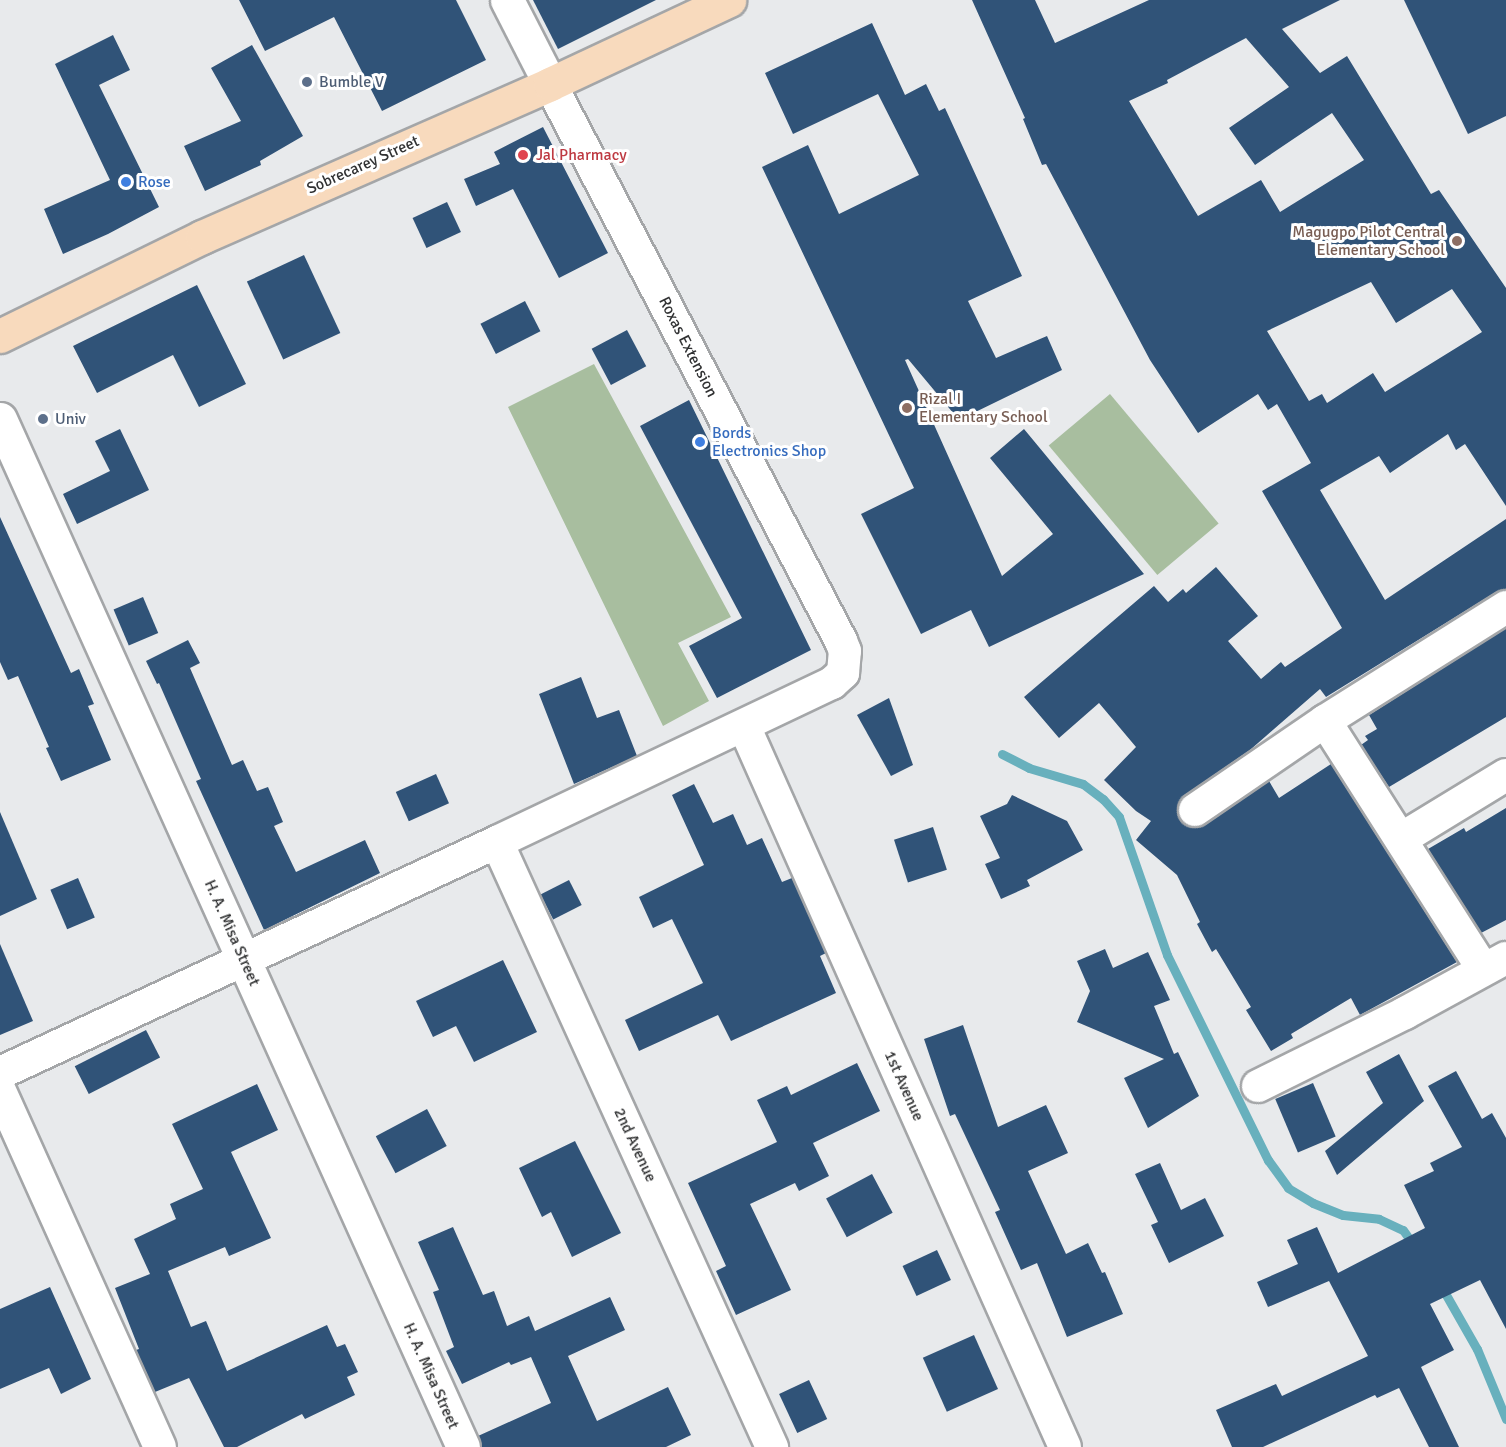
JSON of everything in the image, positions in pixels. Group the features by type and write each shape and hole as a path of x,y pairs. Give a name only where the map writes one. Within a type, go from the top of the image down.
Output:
{"main road":[{"name":"Sobrecarey Street","path":"0,336 202,237 550,84 729,0"}],"street":[{"path":"507,0 550,84"},
{"name":"Roxas Extension","path":"0,1072 497,843 832,683 843,673 845,651 550,84"},
{"name":"H. A. Misa Street","path":"0,419 463,1447"},
{"path":"1194,810 1325,721 1506,607"},
{"path":"1258,1086 1406,1013 1495,963 1401,839 1325,721"},
{"name":"1st Avenue","path":"744,726 1065,1447"},
{"path":"1401,839 1506,776"},
{"name":"2nd Avenue","path":"497,843 772,1447"},
{"path":"0,1091 160,1447"}],"green space":[{"path":"594,364 731,617 678,643 709,701 663,726 508,407"},
{"path":"1110,394 1219,523 1157,575 1049,445"}],"building":[{"path":"239,0 456,0 486,60 382,111 334,17 265,51"},
{"path":"533,0 656,0 558,49"},
{"path":"972,0 1035,0 1055,43 1149,0 1340,0 1282,29 1320,73 1347,56 1431,194 1439,190 1506,288 1506,506 1465,444 1456,450 1448,434 1390,473 1379,456 1320,490 1385,600 1506,519 1506,589 1496,592 1326,697 1320,689 1250,750 1185,795 1179,803 1177,812 1181,821 1197,828 1269,781 1279,798 1331,764 1457,962 1360,1015 1351,998 1291,1034 1293,1038 1271,1051 1246,1010 1251,1007 1216,949 1212,952 1197,924 1200,922 1177,875 1136,840 1151,821 1136,811 1104,780 1136,747 1099,703 1059,738 1024,697 1154,586 1168,602 1183,589 1186,593 1216,567 1258,616 1228,641 1261,679 1281,662 1285,667 1342,628 1262,491 1311,463 1277,404 1268,410 1258,394 1198,433 1150,360 1046,164 1042,165 1023,119 1025,118","holes":["1246,38 1289,87 1229,128 1255,165 1332,113 1364,160 1280,212 1261,180 1198,216 1129,101 1168,83 1167,80","1371,282 1396,323 1452,289 1482,332 1385,392 1373,373 1327,403 1322,394 1309,401 1267,331"]},
{"path":"1404,0 1506,0 1506,116 1468,134"},
{"path":"872,23 905,95 926,84 939,111 945,108 1022,276 968,301 996,358 1047,336 1062,370 959,420 908,359 905,360 1002,576 1053,534 990,458 1024,429 1144,574 989,647 971,610 921,634 861,514 914,488 762,167 808,145 839,214 919,175 878,94 793,134 765,73"},
{"path":"113,35 130,70 99,85 159,207 108,234 63,254 44,209 110,180 55,64"},
{"path":"252,45 303,136 260,161 261,165 205,191 184,146 241,121 211,68"},
{"path":"543,127 608,253 559,278 513,189 476,206 464,179 500,164 494,152"},
{"path":"447,202 461,232 427,248 413,218"},
{"path":"304,255 340,333 283,360 247,282"},
{"path":"197,285 246,384 199,407 173,355 97,393 73,346"},
{"path":"525,301 540,331 496,354 480,324"},
{"path":"627,330 646,366 611,385 592,349"},
{"path":"689,400 811,650 717,698 689,646 742,618 640,426"},
{"path":"120,429 149,490 77,524 63,494 110,471 95,441"},
{"path":"0,517 71,673 79,669 94,704 88,706 111,760 61,781 18,676 8,680 0,662"},
{"path":"143,597 158,633 129,645 114,610"},
{"path":"1506,628 1506,717 1389,787 1361,745 1368,740 1365,736 1377,729 1369,715"},
{"path":"188,640 200,663 190,668 232,765 243,760 257,791 268,787 283,822 274,826 296,872 365,840 380,873 264,930 196,781 201,779 159,683 157,684 146,661"},
{"path":"581,677 597,718 619,710 637,756 574,784 539,694"},
{"path":"889,698 913,765 891,776 857,715"},
{"path":"436,774 449,803 409,821 396,792"},
{"path":"694,784 713,823 733,814 747,845 762,838 782,882 792,878 826,953 820,956 836,993 731,1041 718,1015 639,1051 625,1020 703,983 672,919 653,928 639,897 704,865 672,795"},
{"path":"1012,795 1067,821 1083,850 1027,880 1030,886 1001,899 985,864 1000,858 980,816 1007,804"},
{"path":"1506,808 1506,920 1481,933 1428,849 1464,828 1466,832"},
{"path":"0,812 37,899 0,916"},
{"path":"933,827 947,870 908,882 894,840"},
{"path":"78,878 95,918 67,929 50,890"},
{"path":"569,880 582,905 553,919 540,895"},
{"path":"0,944 33,1021 0,1035"},
{"path":"1105,949 1113,968 1148,952 1170,1000 1154,1006 1174,1054 1178,1052 1199,1096 1148,1128 1124,1078 1164,1059 1077,1022 1090,991 1077,961"},
{"path":"503,960 537,1032 474,1062 456,1026 433,1037 416,1001"},
{"path":"963,1025 998,1127 1046,1105 1068,1153 1028,1171 1066,1254 1088,1243 1102,1273 1105,1272 1123,1314 1067,1337 1037,1263 1021,1270 995,1212 1000,1210 955,1114 950,1116 924,1039"},
{"path":"146,1030 160,1058 89,1094 75,1066"},
{"path":"1399,1054 1424,1101 1337,1175 1325,1151 1383,1103 1366,1072"},
{"path":"857,1063 880,1111 813,1143 829,1176 799,1191 795,1183 750,1204 791,1290 736,1315 716,1271 726,1266 688,1183 777,1142 757,1100 787,1086 791,1095"},
{"path":"1456,1071 1482,1119 1492,1113 1506,1138 1506,1329 1480,1280 1430,1304 1454,1350 1421,1367 1459,1447 1429,1447 1399,1388 1377,1398 1375,1395 1263,1447 1232,1447 1216,1410 1276,1384 1282,1396 1368,1356 1329,1281 1268,1307 1257,1282 1298,1264 1287,1240 1317,1227 1338,1273 1425,1228 1404,1185 1434,1171 1430,1163 1462,1147 1428,1086"},
{"path":"1313,1083 1336,1136 1298,1152 1275,1099"},
{"path":"257,1084 278,1130 231,1152 271,1238 229,1256 225,1247 168,1271 191,1327 206,1321 227,1371 327,1325 337,1347 345,1344 358,1372 347,1377 355,1395 305,1419 302,1414 237,1447 224,1447 189,1378 155,1392 136,1350 139,1349 115,1288 150,1274 134,1239 176,1219 170,1204 203,1189 172,1124"},
{"path":"427,1109 447,1146 396,1173 376,1136"},
{"path":"575,1141 621,1233 572,1257 551,1212 542,1217 519,1168"},
{"path":"1160,1163 1181,1210 1205,1198 1224,1236 1169,1263 1151,1225 1158,1222 1135,1174"},
{"path":"872,1174 893,1213 847,1237 826,1198"},
{"path":"453,1227 483,1295 494,1291 507,1326 529,1316 535,1331 610,1297 625,1330 568,1356 597,1421 668,1387 691,1435 666,1447 481,1447 478,1436 551,1403 531,1357 511,1365 509,1362 462,1384 446,1351 454,1347 433,1292 439,1290 418,1242"},
{"path":"937,1250 951,1280 917,1296 903,1266"},
{"path":"50,1287 91,1379 61,1394 49,1368 0,1389 0,1309"},
{"path":"974,1335 998,1389 947,1412 923,1358"},
{"path":"809,1380 827,1419 797,1433 779,1394"}],"waterway":[{"path":"1002,754 1029,768 1083,784 1103,799 1119,817 1167,955 1268,1160 1288,1188 1313,1203 1343,1215 1379,1219 1403,1230 1415,1247"},
{"path":"1441,1286 1477,1349 1506,1419"}],"place":[{"name":"Bumble V","path":"307,82"},
{"name":"Jal Pharmacy","path":"523,155"},
{"name":"Rose","path":"126,182"},
{"name":"Magugpo Pilot Central Elementary School","path":"1457,241"},
{"name":"Rizal I Elementary School","path":"907,408"},
{"name":"Univ","path":"43,419"},
{"name":"Bords Electronics Shop","path":"700,442"}]}
